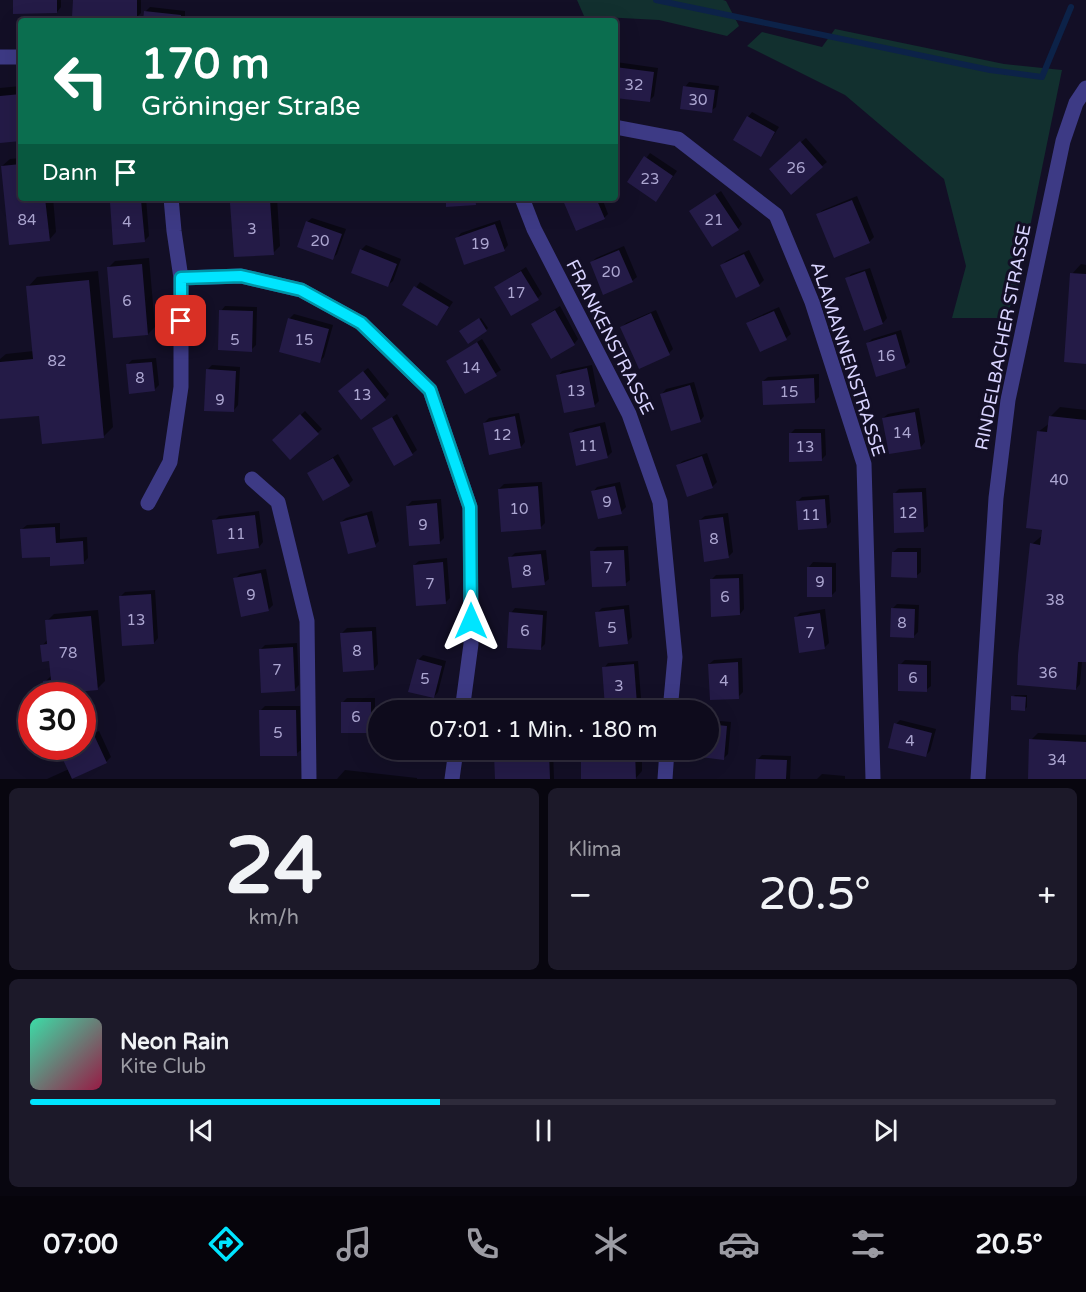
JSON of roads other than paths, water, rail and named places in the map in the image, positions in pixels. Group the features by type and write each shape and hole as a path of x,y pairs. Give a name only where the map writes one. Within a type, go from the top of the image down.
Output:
{"street":[{"path":"0,57 18,57"},
{"name":"RINDELBACHER STRASSE","path":"978,779 996,498 1008,400 1063,141 1076,103 1086,88"},
{"name":"ALAMANNENSTRASSE","path":"618,128 678,139 776,215 812,302 864,464 873,779"},
{"path":"148,503 170,462 181,387 181,278 171,201"},
{"name":"FRANKENSTRASSE","path":"523,201 534,229 629,414 660,502 675,657 671,700"},
{"path":"181,278 241,276 301,290 361,323 430,390 470,507 471,644 463,700"},
{"path":"252,479 278,502 307,621 309,779"},
{"path":"452,779 455,760"},
{"path":"665,779 666,760"}],"waterway":[{"path":"656,0 990,70 1042,77 1071,7"}]}
